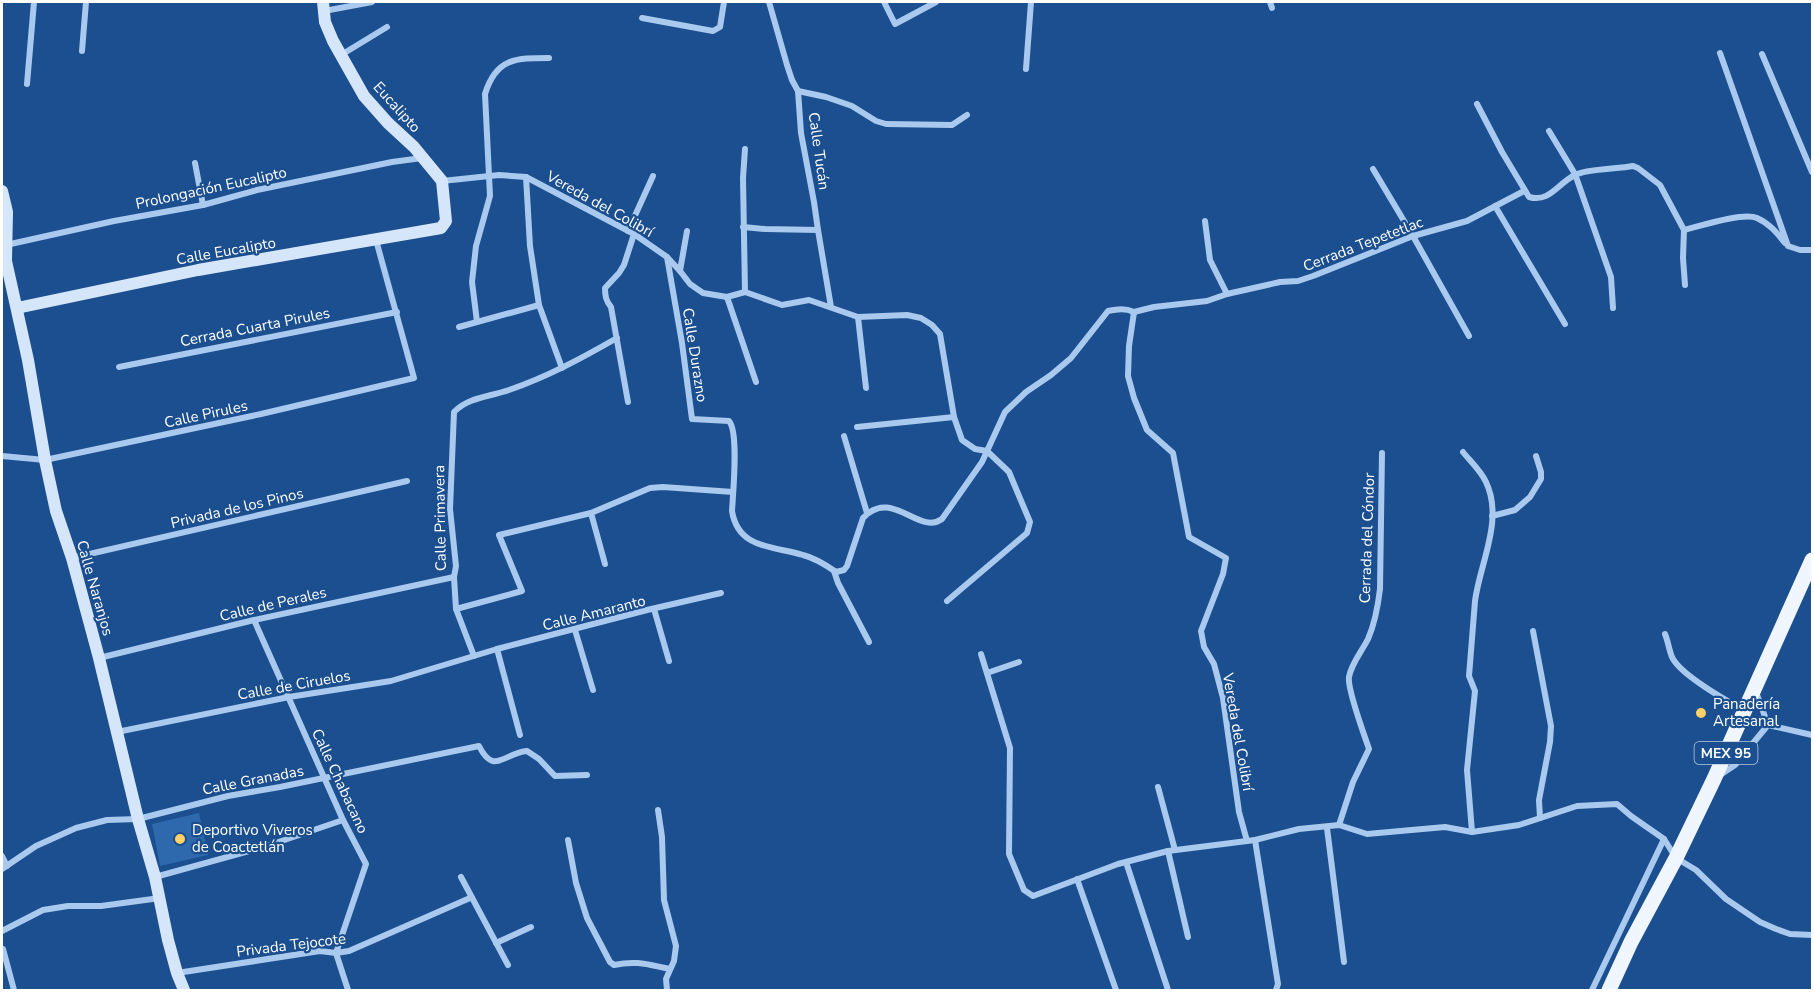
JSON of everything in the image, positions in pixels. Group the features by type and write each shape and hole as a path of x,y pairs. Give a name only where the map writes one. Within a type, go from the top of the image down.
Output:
{"main road":[{"name":"MEX 95","path":"1609,990 1714,779 1812,560"}],"street":[{"path":"27,84 34,2"},
{"path":"82,51 86,2"},
{"path":"323,6 372,2"},
{"path":"642,18 713,32 721,23 724,2"},
{"name":"Calle Tucán","path":"769,2 789,72 798,91 801,133 831,307"},
{"path":"884,2 895,24 936,2"},
{"path":"1026,69 1030,2"},
{"name":"Eucalipto","path":"323,6 329,31 341,56 369,102 442,181"},
{"path":"341,56 387,27"},
{"path":"1720,53 1788,246"},
{"path":"1762,54 1812,172"},
{"path":"477,322 472,282 476,246 490,196 485,94 499,67 515,60 549,58"},
{"path":"798,91 852,106 876,121 886,124 952,125 967,115"},
{"path":"1477,104 1529,197 1541,199 1550,195 1575,174 1633,166 1660,185 1684,230 1685,285"},
{"path":"1549,131 1575,174 1611,277 1613,308"},
{"path":"745,149 743,178 745,292 782,305 809,300 858,317 908,315 921,318 932,325 940,334 954,417 962,440 975,449 987,451 1009,472 1030,522 1027,533 947,601"},
{"name":"Prolongación Eucalipto","path":"5,245 114,221 203,205 258,190 392,162 422,158"},
{"path":"195,163 203,205"},
{"path":"1372,169 1413,236 1469,336"},
{"name":"Vereda del Colibrí","path":"442,181 499,175 526,177 631,233 667,257 690,284 703,293 727,297 745,292"},
{"path":"628,402 611,307 607,302 605,288 624,265 631,233 653,176"},
{"path":"526,177 530,246 539,305 562,368"},
{"name":"Calle Eucalipto","path":"17,308 198,270 441,228 446,221 442,181"},
{"name":"Cerrada Tepetetlac","path":"987,451 1005,412 1026,392 1071,358 1108,311 1128,309 1134,312 1154,307 1207,301 1280,282 1298,281 1413,236 1467,221 1524,190"},
{"name":"Calle Naranjos","path":"2,191 7,212 4,270 17,308 56,511 72,558 99,658 177,973 184,990"},
{"path":"1495,206 1565,324"},
{"path":"1684,230 1725,219 1755,216 1772,226 1788,246 1800,250 1812,250"},
{"path":"1205,221 1210,260 1227,294"},
{"path":"743,227 818,230"},
{"path":"680,271 687,231"},
{"path":"376,240 397,312"},
{"name":"Calle Durazno","path":"667,257 692,419 729,421 733,425 733,492"},
{"path":"727,297 756,382"},
{"path":"459,327 539,305"},
{"name":"Cerrada Cuarta Pirules","path":"119,367 397,312"},
{"name":"Calle Pirules","path":"2,456 45,460 272,412 414,378 397,312"},
{"name":"Vereda del Colibrí","path":"1134,312 1129,345 1128,376 1134,398 1147,430 1173,453 1189,537 1226,558 1223,574 1201,631 1204,647 1214,664 1223,698 1239,812 1246,841"},
{"path":"858,317 866,388"},
{"name":"Calle Primavera","path":"474,656 456,609 454,577 456,566 450,509 454,412 466,402 508,390 582,359 617,338"},
{"path":"857,427 954,417"},
{"path":"844,436 867,513"},
{"path":"456,609 522,591 499,535 591,513 650,488 733,492 734,522 742,535 749,540 802,555 840,572 848,566 857,531 867,513 877,508 887,507 898,509 929,524 936,523 942,519 982,462 987,451"},
{"name":"Cerrada del Cóndor","path":"1339,825 1353,782 1369,748 1350,687 1349,676 1368,639 1378,603 1382,453"},
{"path":"1463,453 1485,480 1490,490 1492,516 1491,535 1476,589 1470,666 1470,680 1475,692 1467,770 1472,832"},
{"path":"1492,516 1515,510 1530,497 1541,479 1536,456"},
{"name":"Privada de los Pinos","path":"72,558 407,481"},
{"path":"591,513 605,564"},
{"path":"834,570 838,583 869,642"},
{"name":"Calle de Perales","path":"99,658 254,620 454,577"},
{"name":"Calle Amaranto","path":"474,656 721,593"},
{"path":"654,609 669,662"},
{"name":"Calle Chabacano","path":"254,620 343,820 366,864 336,953"},
{"path":"575,630 593,690"},
{"path":"1533,631 1551,726 1539,800 1540,818"},
{"path":"1665,634 1673,658 1682,669 1745,712"},
{"path":"497,650 520,735"},
{"path":"981,654 1010,748 1009,854 1024,890 1033,896 1126,862 1171,851 1255,840 1299,829 1339,825 1367,834 1445,827 1472,832 1519,825 1577,806 1617,804 1630,816 1664,839 1676,858 1696,870 1726,899 1760,922 1790,934 1812,934"},
{"name":"Calle de Ciruelos","path":"117,732 289,697 391,681 474,656"},
{"path":"987,673 1019,662"},
{"path":"1755,689 1768,725"},
{"path":"1768,725 1812,735"},
{"path":"1714,779 1735,765 1768,725"},
{"name":"Calle Granadas","path":"4,867 36,846 76,828 107,820 138,819 228,796 479,746 487,758 494,762 502,761 518,752 527,751 539,759 555,776 587,775"},
{"path":"1158,787 1188,937"},
{"path":"658,810 662,837 664,900 676,946 674,961 666,979 667,990"},
{"path":"155,877 264,847 343,820"},
{"path":"1327,828 1344,962"},
{"path":"1592,990 1664,839"},
{"path":"568,840 576,883 587,918 610,962 614,965 629,961 670,969"},
{"path":"1255,840 1278,984 1276,990"},
{"path":"2,856 4,867"},
{"path":"1126,862 1167,990"},
{"path":"461,877 470,898 508,965"},
{"path":"1077,879 1116,990"},
{"path":"2,931 43,910 68,906 101,906 160,898"},
{"name":"Privada Tejocote","path":"177,973 320,951 336,953 349,951 470,898"},
{"path":"496,943 531,927"},
{"path":"3,949 14,990"},
{"path":"336,953 348,990"}],"shaded area":[{"name":"Deportivo Viveros de Coactetlán","path":"199,813 208,855 160,866 152,824"}],"place":[{"name":"Panadería Artesanal","path":"1701,713"},
{"name":"Deportivo Viveros de Coactetlán","path":"180,839"}]}
